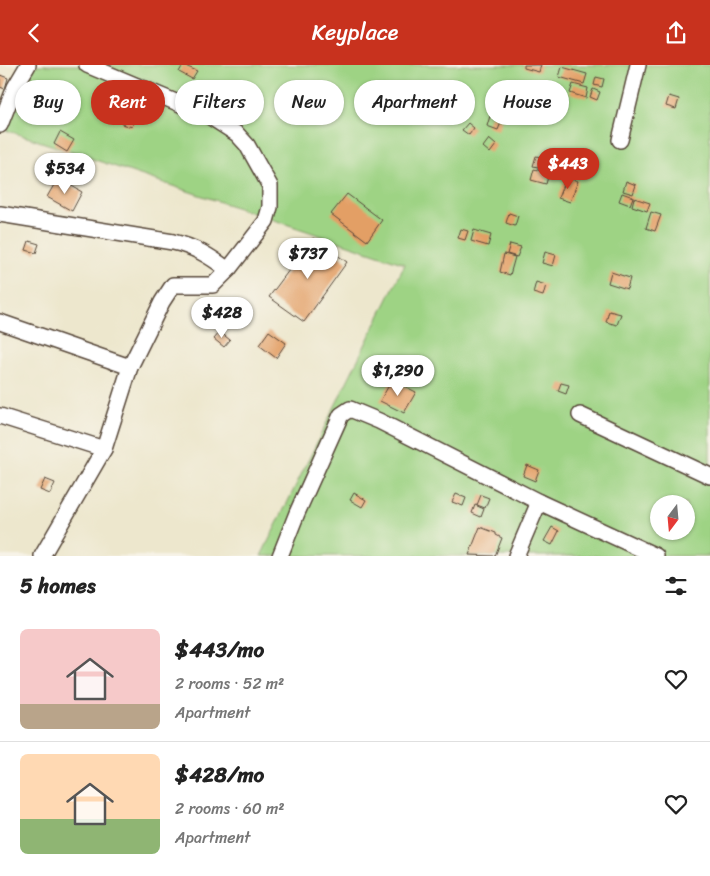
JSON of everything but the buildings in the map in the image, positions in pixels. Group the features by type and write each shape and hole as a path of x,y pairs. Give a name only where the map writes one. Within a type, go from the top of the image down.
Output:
{"street":[{"path":"0,125 14,87 28,65"},
{"path":"42,556 104,449 130,367 162,302 173,285 213,285 228,270 266,221 270,207 270,186 247,145 237,134 209,116 87,65"},
{"path":"620,140 638,65"},
{"path":"0,215 173,242 192,247 209,255 228,270"},
{"path":"0,322 130,367"},
{"path":"280,556 341,415 350,409 387,425 539,502 656,556"},
{"path":"580,415 710,476"},
{"path":"0,416 104,449"},
{"path":"516,556 539,502"}],"green space":[{"path":"22,65 710,65 710,556 261,556 405,264 0,128 15,85 15,125 81,125 81,80 17,80"}]}
